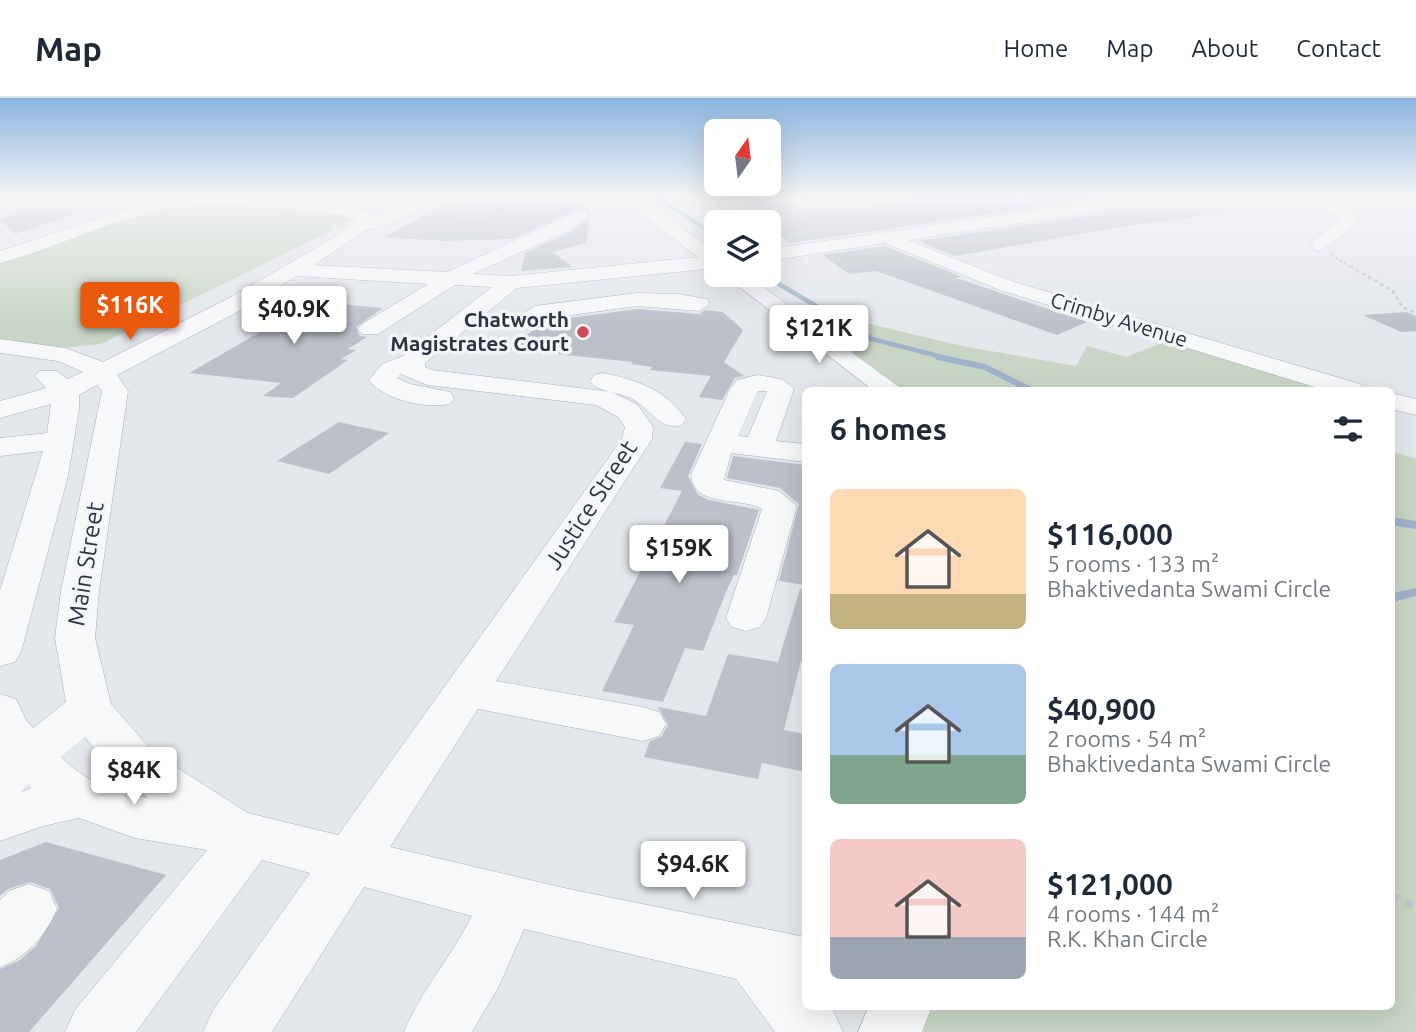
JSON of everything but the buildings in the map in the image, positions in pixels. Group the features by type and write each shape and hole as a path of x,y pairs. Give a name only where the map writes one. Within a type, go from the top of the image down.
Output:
{"street":[{"path":"25,239 48,240"},
{"path":"0,257 52,239"},
{"path":"101,374 179,330 257,292 284,272 292,259 324,239"},
{"path":"257,292 296,283 330,269 346,239"},
{"path":"370,329 463,271 536,239"},
{"path":"685,239 704,254"},
{"path":"781,255 890,239"},
{"name":"Crimby Avenue","path":"890,239 1007,286 1341,387"},
{"path":"1320,245 1324,239"},
{"path":"420,354 504,288 704,264"},
{"path":"535,313 577,297 704,266"},
{"path":"0,402 101,374 284,272 330,269 440,286 504,288 577,297 663,298 699,304"},
{"path":"662,277 704,279"},
{"path":"751,287 886,387"},
{"path":"0,346 64,355 101,374"},
{"path":"420,354 468,365 623,385 654,399 672,419"},
{"name":"Justice Street","path":"235,1032 629,453 633,419 612,402 589,395 427,377 412,371 420,354"},
{"path":"0,364 33,369 59,385"},
{"name":"Main Street","path":"101,374 75,638 89,708 110,738 137,766 198,808 247,834"},
{"path":"746,618 780,506 767,498 723,491 708,483 707,475 747,384 779,386 781,389 759,447"},
{"path":"0,410 59,385"},
{"name":"Main Street","path":"0,652 36,529 66,410 59,385"},
{"path":"1395,402 1416,407"},
{"path":"633,419 700,416 759,447 802,453"},
{"path":"0,447 59,440"},
{"path":"0,544 36,529"},
{"path":"468,692 643,724"},
{"path":"15,769 89,708"},
{"name":"Main Street","path":"0,710 15,769 80,798 135,817 247,834 508,901 779,961"},
{"path":"0,820 39,806 80,798"},
{"path":"97,1032 247,834"},
{"path":"436,1032 478,966 508,901"},
{"path":"779,961 788,996 811,1032"},
{"path":"890,1032 899,1010"}],"path":[{"path":"1320,245 1345,266 1393,291 1402,307 1416,313"},
{"path":"1395,898 1416,906"}],"green space":[{"path":"61,239 315,239 101,344 62,348 0,341 0,260"},
{"path":"857,321 962,346 1076,366 1087,346 1126,357 1175,338 1330,385 889,387 812,330"},
{"path":"1395,452 1416,459 1416,1032 892,1032 901,1010 1395,1010"}],"waterway":[{"path":"781,285 872,339 946,358"},
{"path":"938,357 985,367 1025,387"},
{"path":"1395,522 1416,525"},
{"path":"1395,597 1416,592"}],"place":[{"name":"Chatworth Magistrates Court","path":"583,332"}]}
